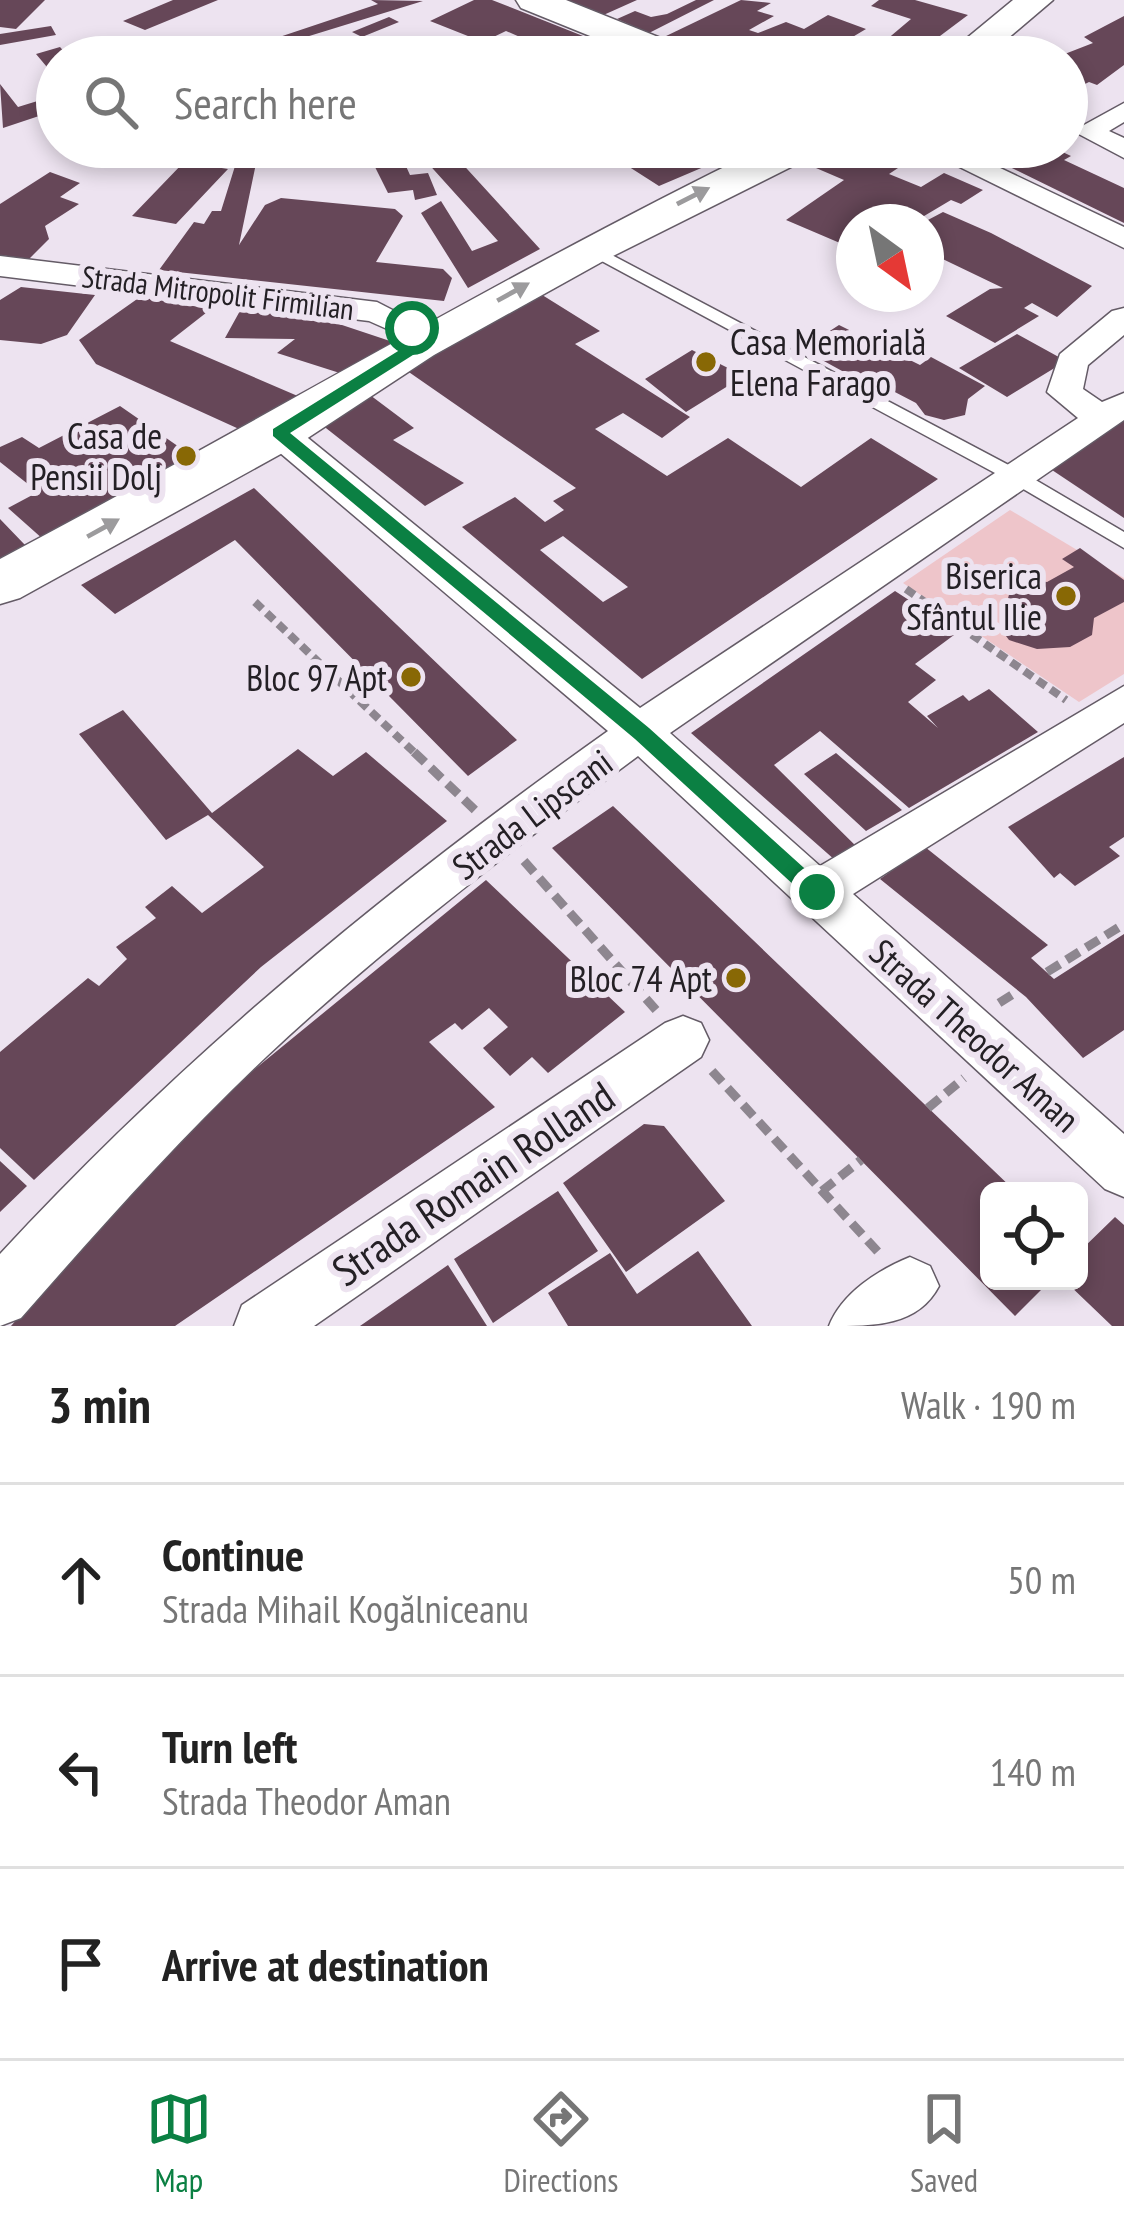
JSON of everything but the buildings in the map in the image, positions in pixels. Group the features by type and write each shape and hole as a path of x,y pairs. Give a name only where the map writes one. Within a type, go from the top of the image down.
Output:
{"street":[{"path":"534,0 623,36"},
{"path":"990,36 1035,0"},
{"path":"1088,129 1124,111"},
{"path":"1088,131 1124,149"},
{"path":"0,584 279,433 430,338 730,168"},
{"path":"977,168 1124,239"},
{"name":"Strada Mitropolit Firmilian","path":"0,266 377,312 430,338"},
{"path":"1113,412 1065,392 1072,361 1124,318"},
{"name":"Strada Lipscani","path":"0,1297 60,1224 232,1052 500,834 875,568 1113,412"},
{"name":"Strada Theodor Aman","path":"279,433 642,734 1124,1170"},
{"path":"817,892 1109,711"},
{"name":"Strada Romain Rolland","path":"262,1326 683,1040"},
{"path":"858,1326 910,1286"}],"lane":[{"path":"590,249 1015,476 1124,541"}],"path":[{"path":"875,568 1109,711"},
{"path":"255,602 500,834 910,1286"},
{"path":"1047,973 1124,924"},
{"path":"822,1191 861,1160"}],"shaded area":[{"path":"1010,510 1124,578 1124,674 1079,702 903,583"}],"place":[{"name":"Casa Memorială Elena Farago","path":"706,362"},
{"name":"Casa de Pensii Dolj","path":"186,456"},
{"name":"Biserica Sfântul Ilie","path":"1066,596"},
{"name":"Bloc 97 Apt","path":"411,677"},
{"name":"Bloc 74 Apt","path":"736,978"}],"route":[{"path":"412,328 430,338 279,433 642,734 817,892"}]}
